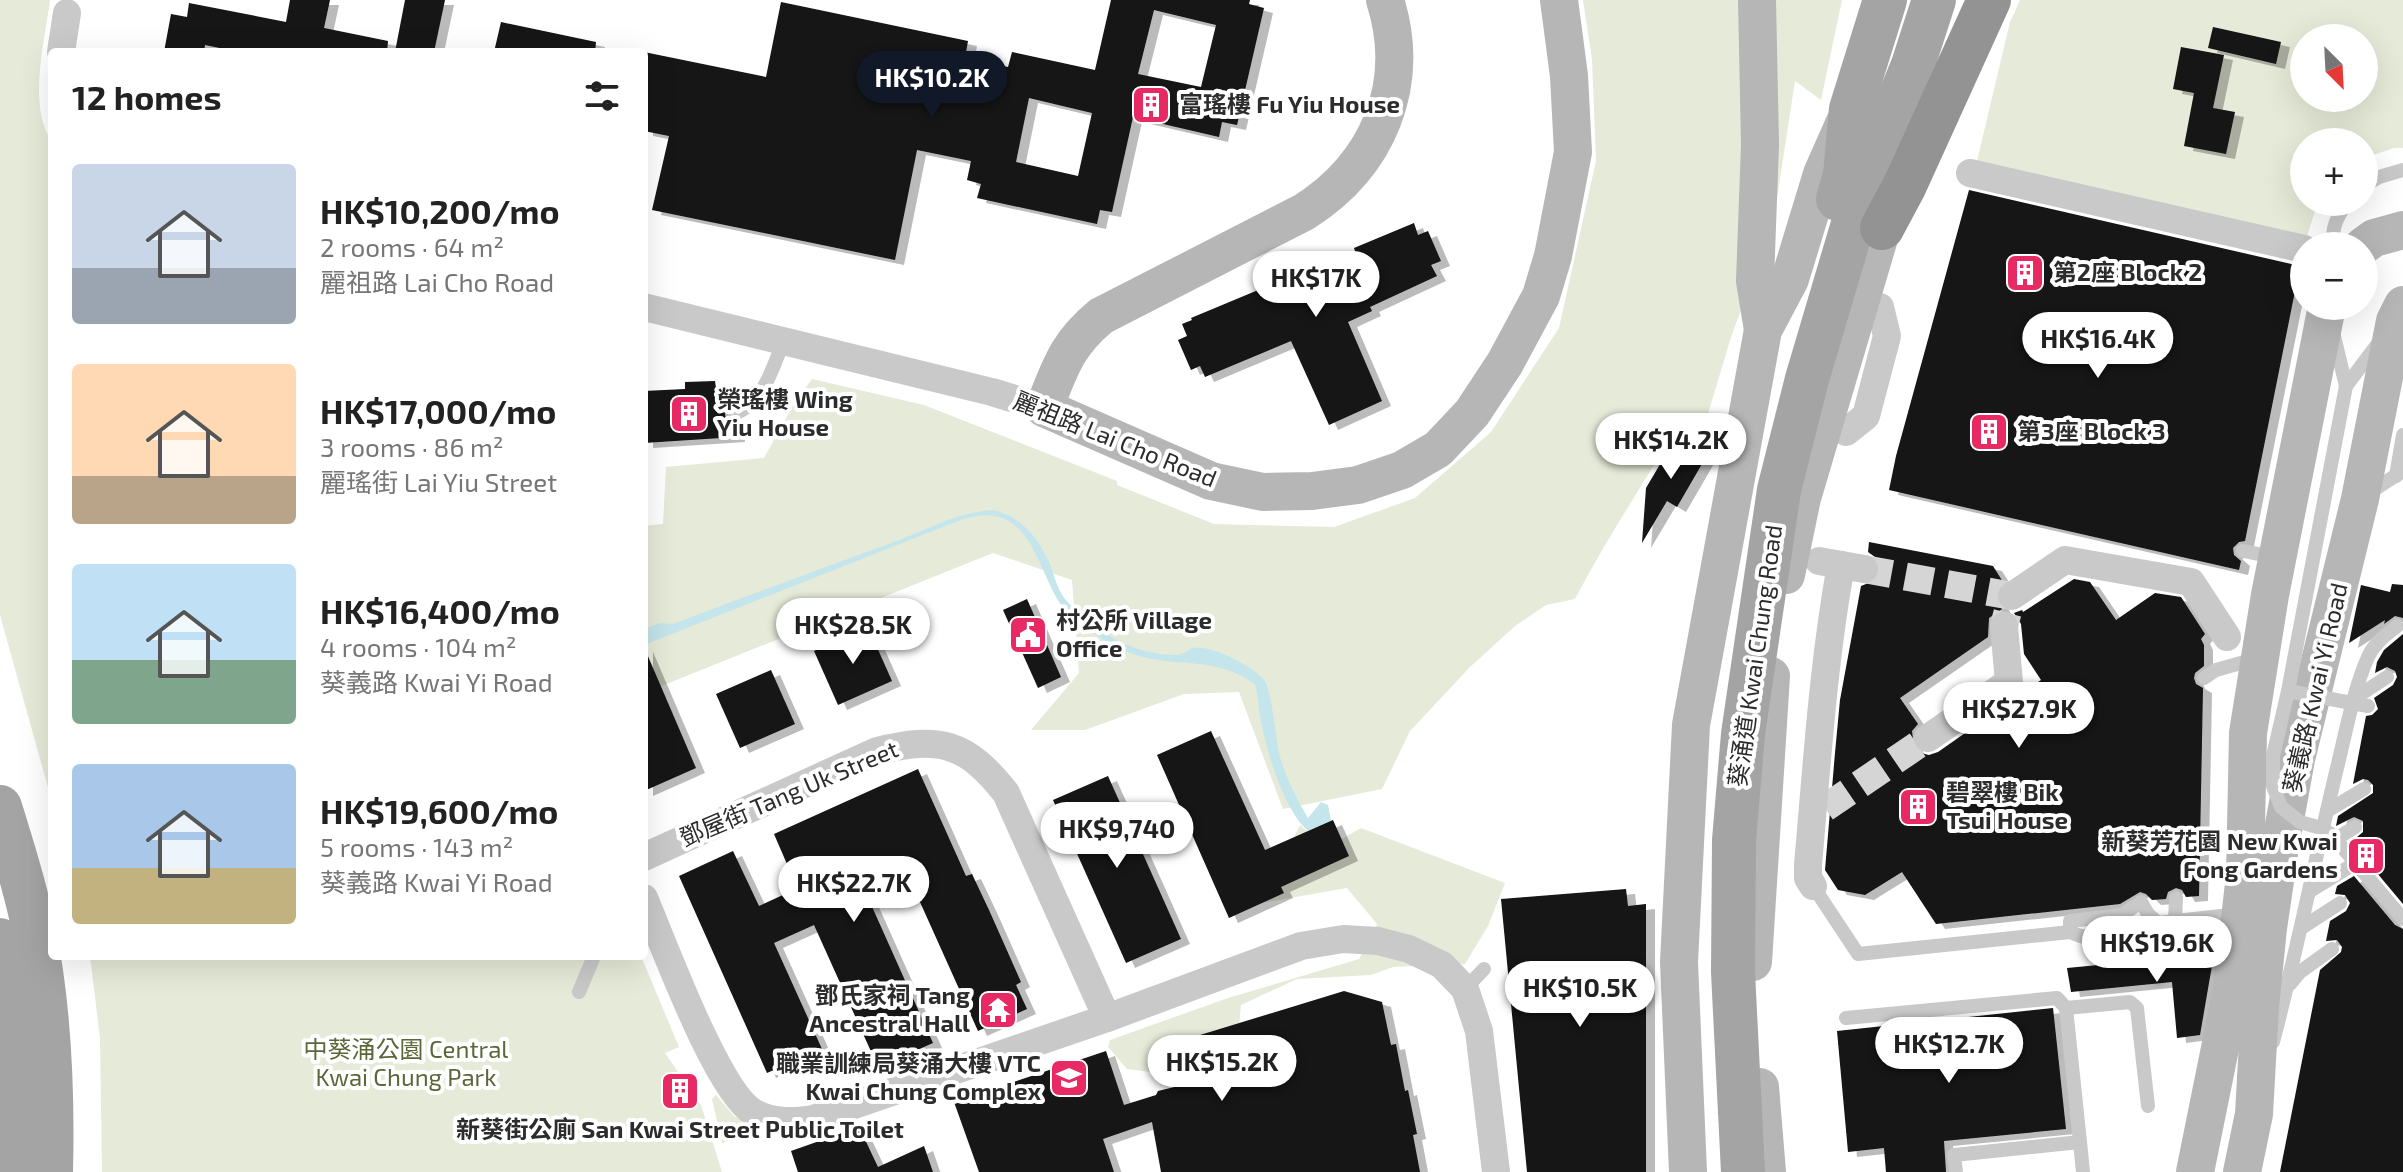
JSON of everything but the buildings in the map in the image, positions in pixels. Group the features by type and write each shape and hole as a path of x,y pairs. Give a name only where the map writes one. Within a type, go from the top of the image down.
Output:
{"highway":[{"path":"1877,246 1989,0"}],"main road":[{"name":"葵涌道 Kwai Chung Road","path":"1805,567 1761,491 1845,175 1851,109 1885,0"},
{"name":"葵涌道 Kwai Chung Road","path":"1743,1172 1733,972 1734,840 1743,734 1805,567 1779,490 1807,379 1866,180 1913,65 1934,0"},
{"name":"葵涌道 Kwai Chung Road","path":"1724,1172 1713,972 1724,731 1734,653 1805,567"},
{"path":"0,807 33,925 44,987 51,1076 51,1172"},
{"path":"0,940 16,1064 16,1172"}],"street":[{"path":"1044,408 1062,361 1081,333 1101,316 1304,212 1324,199 1351,174 1373,142 1389,101 1394,56 1385,0"},
{"name":"麗祖路 Lai Cho Road","path":"648,308 1007,395 1211,481 1263,492 1312,491 1358,485 1402,470 1438,449 1472,413 1505,363 1541,296 1560,226 1573,152 1569,76 1559,0"},
{"path":"1757,0 1760,145 1755,281 1763,330"},
{"path":"62,48 69,4"},
{"name":"葵涌道 Kwai Chung Road","path":"1767,1172 1753,957 1768,697 1805,567 1814,459 1877,246 1913,65"},
{"name":"葵涌道 Kwai Chung Road","path":"1688,1172 1679,962 1691,725 1763,330 1790,279 1822,174 1851,109"},
{"path":"1970,173 2290,246"},
{"path":"2378,237 2403,230"},
{"path":"1846,432 1866,416 1887,336 1880,307"},
{"name":"葵義路 Kwai Yi Road","path":"2242,1172 2254,1114 2260,1007 2270,914 2296,759 2360,499 2399,313"},
{"name":"葵義路 Kwai Yi Road","path":"2195,1172 2232,989 2246,862 2247,662 2260,554 2323,320"},
{"path":"2012,596 2065,560 2191,582 2227,637"},
{"path":"1805,567 1824,671 1818,813 1808,865 1808,878 1813,886"},
{"path":"1928,738 2009,682 2004,626"},
{"path":"2247,662 2275,691 2294,694 2311,686 2320,670"},
{"name":"鄧屋街 Tang Uk Street","path":"648,855 877,751 910,743 941,744 963,752 987,768 1006,793 1107,1018"},
{"path":"648,907 715,1061 735,1096 751,1111 769,1120 792,1122 813,1119 1107,1018 1301,946 1343,939 1378,941 1409,949 1474,979 1496,1172"}],"lane":[{"path":"2378,178 2403,170"},
{"path":"1877,246 1880,307"},
{"path":"2346,386 2399,313"},
{"path":"2330,320 2346,386 2273,756 2273,786 2281,807 2300,822 2332,835 2403,919"},
{"path":"735,414 748,408 763,390 784,340"},
{"path":"1814,459 1846,432"},
{"path":"2360,499 2400,474 2403,439"},
{"path":"2254,1114 2303,927 2318,850 2355,698 2368,656 2378,641 2397,626"},
{"path":"2204,678 2216,670 2247,662 2227,637"},
{"path":"2355,698 2387,677"},
{"path":"2288,691 2368,706"},
{"path":"2327,811 2364,789"},
{"path":"2318,850 2355,827"},
{"path":"2310,891 2357,862"},
{"path":"1813,886 1858,954 2070,932 2089,940 2107,939 2124,937 2158,923 2240,914"},
{"path":"2175,920 2176,898"},
{"path":"2070,932 2070,921 2122,915 2141,902 2158,923"},
{"path":"2303,927 2340,903"},
{"path":"2287,987 2300,972 2332,949"},
{"path":"579,992 592,960"},
{"path":"1846,1018 2057,998 2066,1008 2083,1172"},
{"path":"2066,1008 2130,1002 2137,1008 2148,1106"},
{"path":"1956,1172 1954,1155 2080,1142"}],"green space":[{"path":"0,0 50,0 39,92 40,110 48,133 48,788 0,615"},
{"path":"1583,0 1842,0 1821,100 1795,81 1773,224 1731,337 1702,434 1674,432 1575,599 1546,605 1515,626 1470,667 1410,731 1382,789 1283,809 1239,692 1184,694 1085,730 1031,730 1079,673 1072,580 993,553 648,691 648,526 663,524 666,467 764,458 795,402 812,379 924,405 1117,481 1117,485 1214,524 1334,527 1415,498 1491,432 1559,328 1596,161 1592,59"},
{"path":"2020,0 2403,0 2403,148 2378,153 2378,128 2290,128 2290,216 2313,216 2308,232 2290,232 1977,161 2010,22"},
{"path":"1300,825 1326,848 1361,828 1505,883 1488,926 1465,964 1393,967 1371,975 1297,979 1241,1005 1238,1038 1174,1075 1127,1069 1108,1047 1110,1040 1228,998 1359,959 1377,924 1347,888 1262,903"},
{"name":"中葵涌公園 Central Kwai Chung Park","path":"90,960 643,960 679,1047 665,1053 701,1105 722,1172 102,1172 100,1038"},
{"path":"716,1095 734,1116 761,1130 722,1143 712,1099"}],"water":[{"path":"980,511 1004,513 1022,524 1047,557 1063,596 1089,622 1116,640 1162,654 1178,655 1193,648 1210,649 1259,675 1267,686 1280,755 1294,791 1308,818 1321,802 1328,805 1331,821 1308,831 1291,808 1271,760 1255,684 1241,675 1214,666 1159,660 1117,648 1101,639 1062,606 1024,535 1000,517 984,515 963,519 648,643 648,628 660,623 673,624"}],"tunnel":[{"path":"1864,569 2012,596 2004,626"},
{"path":"1825,808 1928,738"}],"place":[{"name":"富瑤樓 Fu Yiu House","path":"1151,105"},
{"name":"第2座 Block 2","path":"2025,273"},
{"name":"榮瑤樓 Wing Yiu House","path":"689,414"},
{"name":"第3座 Block 3","path":"1989,432"},
{"name":"村公所 Village Office","path":"1028,635"},
{"name":"碧翠樓 Bik Tsui House","path":"1918,807"},
{"name":"新葵芳花園 New Kwai Fong Gardens","path":"2366,856"},
{"name":"鄧氏家祠 Tang Ancestral Hall","path":"998,1010"},
{"name":"職業訓練局葵涌大樓 VTC Kwai Chung Complex","path":"1069,1078"},
{"name":"新葵街公廁 San Kwai Street Public Toilet","path":"680,1091"}]}
